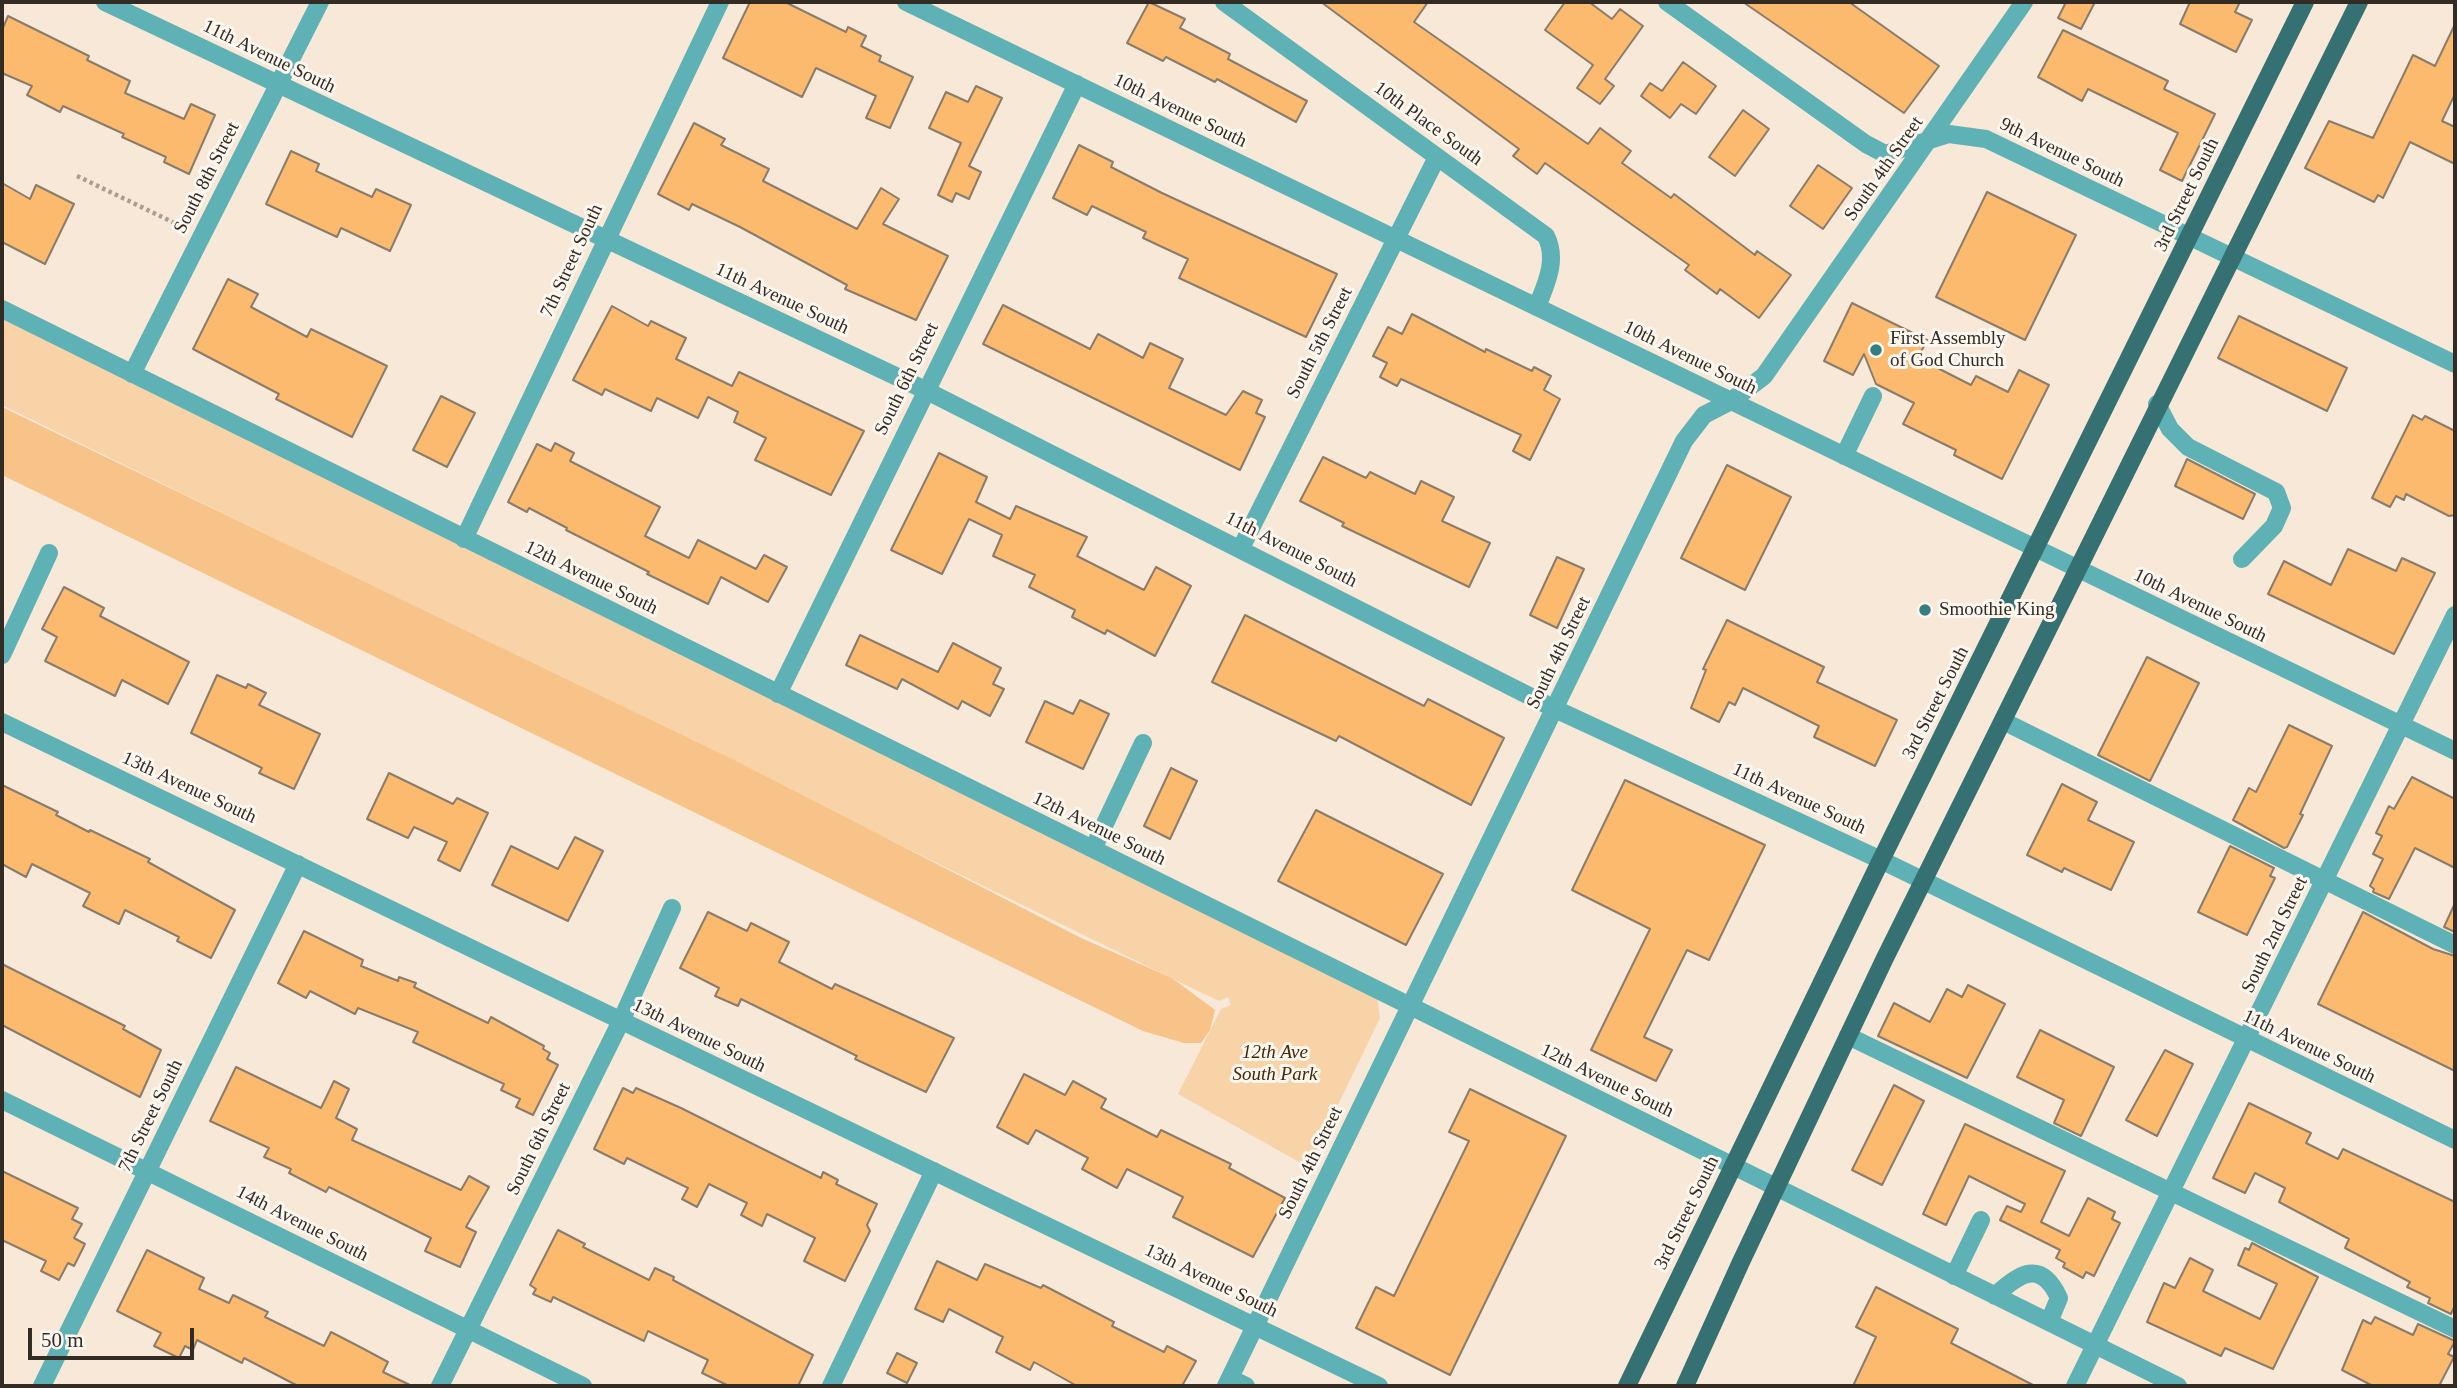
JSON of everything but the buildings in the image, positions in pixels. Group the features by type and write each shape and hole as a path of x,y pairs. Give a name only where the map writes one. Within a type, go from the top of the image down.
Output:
{"main road":[{"name":"3rd Street South","path":"1627,1386 1881,860 2305,2"},
{"path":"1685,1386 1776,1186 2075,569 2359,2"}],"street":[{"name":"11th Avenue South","path":"105,2 925,390 1555,709 1881,860 2455,1140"},
{"name":"South 8th Street","path":"132,374 320,2"},
{"name":"7th Street South","path":"464,538 719,2"},
{"name":"10th Avenue South","path":"906,2 2036,551 2455,751"},
{"name":"10th Place South","path":"1224,2 1546,236 1553,250 1548,278 1537,307"},
{"name":"9th Avenue South","path":"1667,2 1885,154 1949,134 1986,139 2455,365"},
{"name":"South 4th Street","path":"1234,1384 1255,1325 1684,441 1704,415 1731,401 1764,376 2024,2"},
{"name":"South 6th Street","path":"778,694 1077,84"},
{"name":"South 5th Street","path":"1241,548 1437,157"},
{"name":"12th Avenue South","path":"2,309 2178,1386"},
{"path":"1843,456 1872,396"},
{"path":"2157,404 2171,429 2188,447 2276,492 2282,508 2274,526 2242,559"},
{"path":"2,656 49,552"},
{"name":"South 2nd Street","path":"2075,1386 2455,615"},
{"path":"2003,721 2455,945"},
{"name":"13th Avenue South","path":"2,722 1255,1325 1358,1382 1379,1386"},
{"path":"1093,849 1143,743"},
{"name":"7th Street South","path":"42,1386 299,863"},
{"name":"South 6th Street","path":"440,1386 621,1021 672,908"},
{"path":"1848,1036 2170,1194 2455,1329"},
{"name":"14th Avenue South","path":"2,1100 583,1386"},
{"path":"831,1386 934,1171"},
{"path":"1954,1276 1981,1220"},
{"path":"1995,1296 2017,1275 2037,1273 2045,1277 2059,1298 2049,1322"}],"path":[{"path":"77,176 202,236"}],"green space":[{"name":"12th Ave South Park","path":"2,317 1377,996 1380,1018 1308,1167 1178,1094 1221,1009 1231,1005 1228,997 1219,1001 1198,991 2,405"}],"shaded area":[{"path":"2,407 734,760 1081,938 1172,978 1215,1010 1210,1030 1201,1043 1184,1043 1143,1031 2,475"}],"place":[{"name":"First Assembly of God Church","path":"1876,350"},
{"name":"Smoothie King","path":"1925,610"}]}
